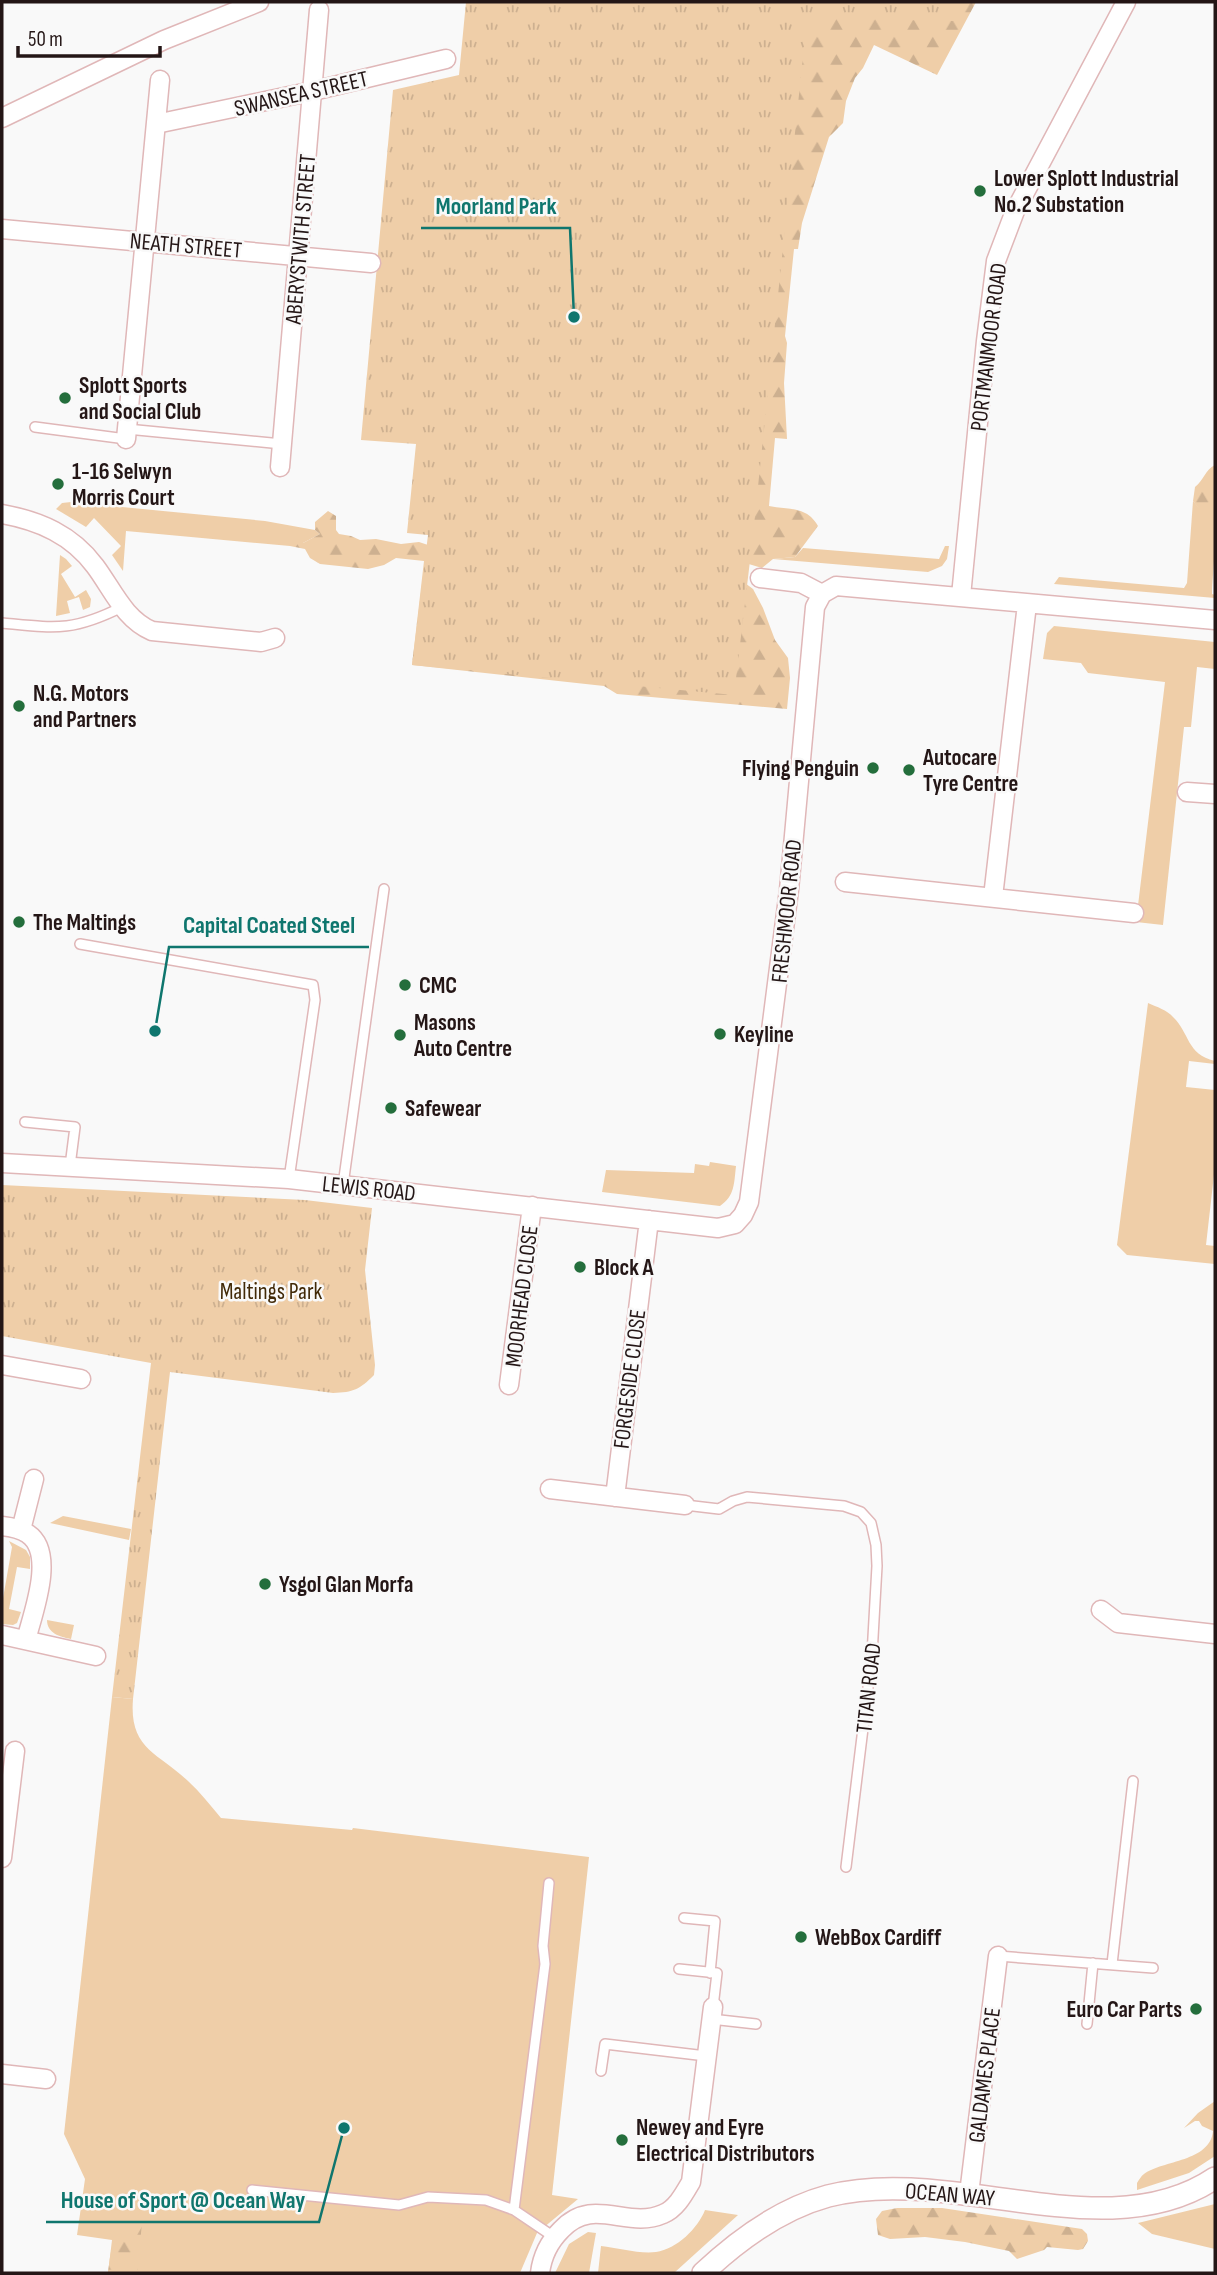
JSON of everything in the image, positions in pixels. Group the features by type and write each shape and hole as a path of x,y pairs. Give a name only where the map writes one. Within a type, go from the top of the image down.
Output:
{"street":[{"path":"2,118 164,40 258,2"},
{"name":"PORTMANMOOR ROAD","path":"961,596 996,261 1016,211 1126,2"},
{"name":"ABERYSTWITH STREET","path":"280,467 319,10"},
{"name":"SWANSEA STREET","path":"156,124 313,92 446,59"},
{"path":"127,434 160,80"},
{"name":"NEATH STREET","path":"2,229 371,263"},
{"path":"2,514 44,525 72,541 84,552 122,607 138,623 152,631 261,642 275,638"},
{"path":"760,578 801,583 822,594 836,586 1215,621"},
{"name":"FRESHMOOR ROAD","path":"734,1224 750,1202 792,866 815,607 822,594"},
{"path":"993,897 1027,604"},
{"path":"1187,792 1212,794"},
{"path":"845,882 1134,913"},
{"name":"LEWIS ROAD","path":"2,1163 289,1179 718,1228 734,1224"},
{"name":"MOORHEAD CLOSE","path":"509,1385 532,1206"},
{"name":"FORGESIDE CLOSE","path":"615,1497 649,1220"},
{"path":"2,1365 81,1379"},
{"path":"21,1530 34,1479"},
{"path":"550,1489 685,1505"},
{"path":"2,1525 30,1535 40,1551 43,1567 26,1640"},
{"path":"1101,1610 1118,1623 1215,1634"},
{"path":"2,1635 96,1656"},
{"path":"2,1858 15,1751"},
{"name":"GALDAMES PLACE","path":"969,2194 998,1956"},
{"path":"540,2273 541,2261 554,2237 570,2220 592,2212 647,2218 664,2214 681,2199 691,2182 712,2013"},
{"path":"2,2074 46,2079"},
{"name":"OCEAN WAY","path":"705,2273 761,2226 828,2196 886,2189 969,2194 1091,2208 1126,2207 1170,2199 1215,2178"}],"lane":[{"path":"35,427 282,444"},
{"path":"2,623 72,627 122,607"},
{"path":"343,1185 384,889"},
{"path":"80,944 313,985 314,1000 289,1179"},
{"path":"25,1122 75,1127 70,1166"},
{"name":"TITAN ROAD","path":"685,1505 719,1509 747,1497 844,1506 862,1512 871,1523 876,1545 876,1602 846,1867"},
{"path":"1112,1964 1133,1781"},
{"path":"514,2210 545,1964 543,1946 550,1883"},
{"path":"684,1918 715,1921 710,1973"},
{"path":"998,1956 1153,1968"},
{"path":"1087,2024 1093,1963"},
{"path":"679,1969 717,1973 712,2013 756,2024"},
{"path":"601,2071 605,2044 706,2056"},
{"path":"252,2190 399,2205 428,2197 486,2200 514,2210 554,2237"}],"green space":[{"path":"466,2 956,2 954,21 807,18 734,695 412,665 428,535 407,533 416,444 361,440 393,90 459,75"},
{"path":"788,2 976,2 937,75 874,45 855,78 846,101 843,123 829,137 802,223 798,249 794,249 785,336 787,439 775,438 769,506 803,512 818,526 795,557 773,559 762,568 742,562"},
{"path":"1215,465 1215,529 1193,501 1195,487"},
{"path":"1193,501 1214,527 1212,594 1215,598 1054,584 1059,577 1184,588 1187,583"},
{"path":"62,503 265,521 315,530 320,534 303,543 290,543 290,546 126,531 123,571 112,555 121,546 94,518 86,527 56,509"},
{"path":"328,511 336,516 336,530 339,534 360,540 376,539 401,544 419,542 431,546 741,580 753,589 775,640 788,658 790,678 787,709 617,694 604,686 412,665 424,561 396,558 384,565 368,569 320,564 310,558 305,549 290,546 290,543 297,539 303,543 320,534 315,530 315,522"},
{"path":"945,546 949,546 947,559 942,566 928,572 773,559 795,557 803,548 939,559"},
{"path":"60,555 72,566 61,574 75,597 86,590 91,599 90,607 83,610 79,597 67,601 70,613 56,616"},
{"path":"1054,626 1215,642 1215,669 1197,667 1191,727 1184,727 1163,925 1136,922 1165,682 1088,673 1081,663 1043,659 1047,633"},
{"path":"1148,1003 1171,1015 1193,1048 1215,1061 1215,1064 1189,1061 1186,1087 1215,1090 1215,1166 1206,1245 1215,1246 1215,1264 1127,1255 1117,1245"},
{"path":"710,1162 736,1166 731,1193 720,1206 602,1192 606,1170 694,1173 695,1164 709,1166"},
{"name":"Maltings Park","path":"2,1185 305,1200 372,1208 365,1270 375,1365 374,1375 364,1384 351,1391 333,1393 170,1372 133,1699 112,1697 151,1363 2,1336"},
{"path":"63,1516 131,1529 129,1540 50,1523"},
{"path":"9,1541 26,1550 30,1557 30,1569 17,1567 9,1609 21,1612 17,1623 13,1625 2,1624 2,1604 12,1547"},
{"path":"47,1620 74,1625 71,1639 52,1631"},
{"path":"112,1697 133,1699 133,1716 140,1739 147,1748 192,1785 221,1818 353,1828 589,1857 552,2195 578,2199 537,2233 520,2273 108,2273 112,2240 77,2235 85,2179 64,2134"},
{"path":"1215,2101 1215,2156 1189,2173 1137,2190 1141,2177 1152,2169 1195,2155 1204,2149 1213,2131 1202,2126 1199,2121 1184,2128 1198,2113"},
{"path":"1215,2204 1215,2249 1152,2234 1138,2223"},
{"path":"897,2208 942,2208 1082,2229 1087,2234 1088,2241 1083,2249 1047,2247 1017,2259 1009,2251 965,2242 925,2237 890,2239 878,2235 876,2219 882,2211"},
{"path":"705,2210 738,2215 674,2273 598,2273 601,2246 643,2252 664,2250 686,2237"},
{"path":"130,2221 142,2223 137,2273 108,2273 115,2238"},
{"path":"588,2232 596,2233 589,2273 555,2273 569,2244"}],"place":[{"name":"Lower Splott Industrial No.2 Substation","path":"980,191"},
{"name":"Moorland Park","path":"574,317"},
{"name":"Splott Sports and Social Club","path":"65,398"},
{"name":"1-16 Selwyn Morris Court","path":"58,484"},
{"name":"N.G. Motors and Partners","path":"19,706"},
{"name":"Flying Penguin","path":"873,768"},
{"name":"Autocare Tyre Centre","path":"909,770"},
{"name":"The Maltings","path":"19,922"},
{"name":"CMC","path":"405,985"},
{"name":"Capital Coated Steel","path":"155,1031"},
{"name":"Keyline","path":"720,1034"},
{"name":"Masons Auto Centre","path":"400,1035"},
{"name":"Safewear","path":"391,1108"},
{"name":"Block A","path":"580,1267"},
{"name":"Ysgol Glan Morfa","path":"265,1584"},
{"name":"WebBox Cardiff","path":"801,1937"},
{"name":"Euro Car Parts","path":"1196,2009"},
{"name":"House of Sport @ Ocean Way","path":"344,2128"},
{"name":"Newey and Eyre Electrical Distributors","path":"622,2140"}]}
